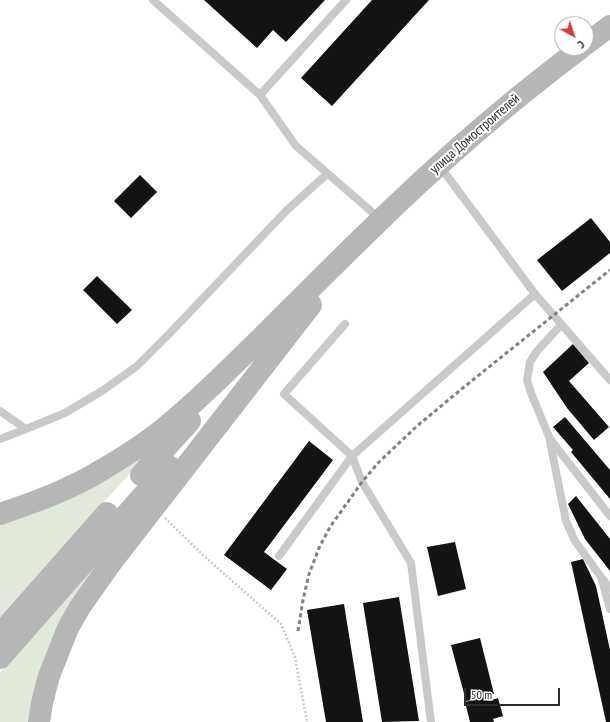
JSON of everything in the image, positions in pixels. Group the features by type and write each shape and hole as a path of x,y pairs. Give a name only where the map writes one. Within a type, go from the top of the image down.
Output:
{"main road":[{"path":"594,38 610,26"},
{"name":"улица Домостроителей","path":"375,225 438,165 511,102 571,56"},
{"path":"0,514 62,491 93,475 131,451 167,425 192,404 231,367 375,225"},
{"path":"0,634 148,466 253,351 375,225"},
{"path":"0,658 164,472 375,225"},
{"path":"39,722 49,676 65,634 80,607 116,556 266,362 375,225"}],"lane":[{"path":"153,0 260,95 296,146 327,174 375,225"},
{"path":"260,95 346,0"},
{"path":"438,165 535,294 610,380"},
{"path":"0,438 65,413 102,391 137,366 170,334 286,210 327,174"},
{"path":"279,556 352,456 535,294"},
{"path":"345,324 284,394 352,456 362,482 411,563 431,722"},
{"path":"561,325 537,351 530,362 527,380 550,439 566,521 575,540 610,588"},
{"path":"0,411 26,429"},
{"path":"550,439 610,516"},
{"path":"602,576 610,609"}],"path":[{"path":"162,515 204,556 281,624 295,657 307,722"}],"green space":[{"path":"150,451 0,617 0,524"},
{"path":"141,510 81,590 30,722 0,722 0,673"}],"building":[{"path":"204,0 325,0 286,42 273,30 257,48"},
{"path":"372,0 429,0 332,106 301,78"},
{"path":"140,175 157,192 131,218 114,201"},
{"path":"591,218 610,242 610,253 562,291 537,260"},
{"path":"97,276 132,310 117,324 83,290"},
{"path":"573,344 589,363 569,381 609,427 594,440 567,408 543,372"},
{"path":"565,417 610,470 610,499 571,452 573,450 553,427"},
{"path":"309,441 333,460 264,552 287,569 271,590 224,555"},
{"path":"576,496 610,539 610,571 585,539 568,504"},
{"path":"455,542 466,589 438,596 427,547"},
{"path":"583,559 596,586 610,650 610,722 606,722 571,562"},
{"path":"399,597 419,721 382,722 363,603"},
{"path":"344,604 363,722 326,722 307,610"},
{"path":"480,638 494,694 487,695 489,701 498,698 503,716 493,719 494,722 470,722 465,702 477,699 466,701 451,645"}],"railway":[{"path":"298,631 309,574 319,548 330,527 362,482 378,463 417,426 610,270"}]}
